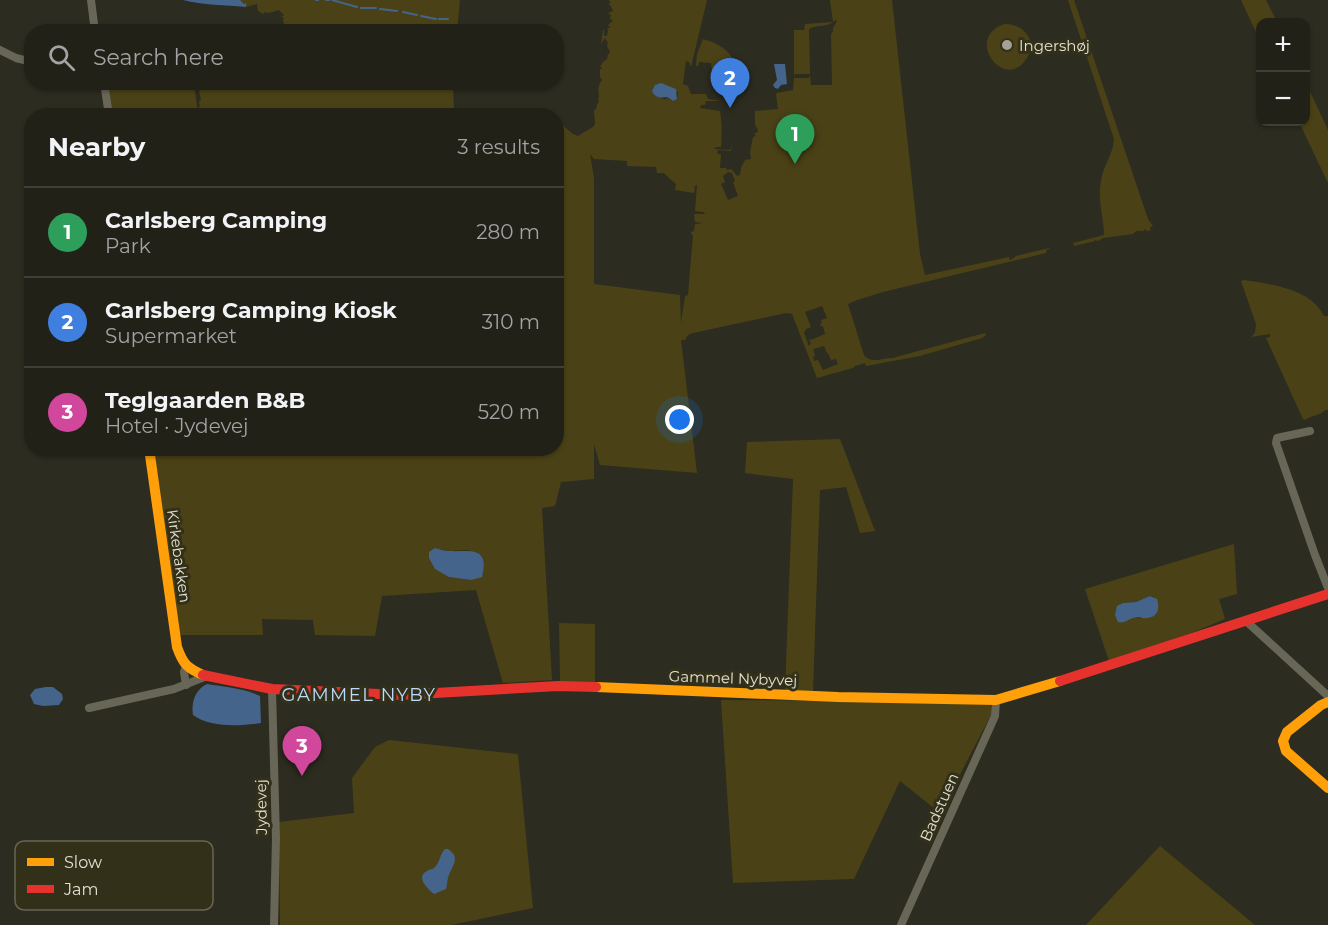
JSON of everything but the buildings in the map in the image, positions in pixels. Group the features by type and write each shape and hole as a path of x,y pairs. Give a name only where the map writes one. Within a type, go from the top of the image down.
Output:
{"street":[{"path":"91,0 94,24"},
{"path":"0,51 24,60"},
{"path":"105,90 108,108"},
{"path":"1310,431 1277,438 1276,443 1328,588"},
{"name":"Kirkebakken","path":"150,456 177,647 186,666"},
{"name":"Gammel Nybyvej","path":"186,666 207,676 272,689 400,694 558,686 996,700 1328,594"},
{"path":"1246,621 1328,696"},
{"path":"186,666 184,672 186,685"},
{"path":"90,708 174,689 207,676"},
{"name":"Jydevej","path":"272,689 276,838 274,925"},
{"name":"Badstuen","path":"902,925 995,716 996,700"},
{"path":"1328,702 1287,732 1282,744 1286,751 1328,788"}],"shaded area":[{"path":"240,0 460,0 458,24 284,24 284,18 281,17 284,15 279,10 263,14 258,11 257,4 246,7"},
{"path":"609,0 707,0 691,67 686,61 683,84 688,86 691,94 706,94 708,99 721,101 706,101 705,105 701,105 700,108 720,111 721,147 714,149 730,150 732,144 731,151 718,150 717,154 721,154 720,168 731,169 737,176 740,175 745,160 751,159 753,137 758,132 755,125 755,111 778,109 776,94 793,90 794,78 809,78 810,75 811,85 832,85 831,34 837,21 833,22 830,0 892,0 920,254 925,275 1009,257 1011,260 1016,256 1049,249 1046,253 883,292 848,304 864,355 871,360 894,358 985,333 986,335 920,356 866,366 865,363 817,378 792,314 786,313 693,333 685,340 681,340 697,473 600,465 594,444 594,479 561,482 555,506 542,508 552,680 503,683 476,590 382,596 375,636 315,635 313,620 262,619 263,635 178,635 155,456 564,456 564,126 578,136 595,124 594,111 599,102 599,88 602,80 600,65 608,58 610,52 607,46 608,41 605,38 601,44 603,30 604,36 607,36 607,29 611,27 608,26 613,21 608,13 613,11","holes":["662,84 678,93 677,99 673,101 665,97 666,100 655,95 653,89 655,85","590,154 594,159 627,161 627,166 656,167 657,173 664,173 676,184 675,190 694,193 694,187 697,185 695,211 705,214 694,214 695,222 703,223 695,224 694,231 691,232 693,235 688,295 685,296 681,323 680,295 594,284 594,178","728,172 732,173 738,196 728,200 721,184 725,182 723,176","822,306 827,318 821,320 820,324 825,334 809,339 811,343 809,346 804,333 811,327 805,312","824,346 831,360 836,359 838,364 823,370 818,360 814,361 813,348","435,548 448,551 469,550 471,580 449,577"]},
{"path":"1068,0 1074,0 1148,219 1153,226 1150,227 1151,230 1145,229 1133,234 1103,238 1074,246 1073,243 1104,235 1100,188 1114,139"},
{"path":"1241,0 1266,0 1275,18 1256,18 1256,32"},
{"path":"833,22 809,29 810,74 795,74 794,77 794,30 804,30 805,24"},
{"path":"1005,24 1023,30 1030,39 1031,45 1027,58 1018,67 1008,70 999,66 987,50 987,39 993,30"},
{"path":"703,39 723,48 733,59 734,64 727,63 726,65 727,74 733,75 730,97 725,88 711,82 713,73 723,73 723,70 712,72 711,63 699,62 696,66 697,54"},
{"path":"109,90 195,90 197,108 111,108"},
{"path":"453,90 454,108 198,108 201,100 199,91"},
{"path":"1310,92 1328,130 1328,183 1301,126 1310,126"},
{"path":"1241,281 1289,289 1310,300 1324,316 1328,316 1328,410 1303,419 1266,338 1270,337 1270,334 1251,337 1255,333 1256,324"},
{"path":"840,439 875,531 860,533 846,487 820,490 813,691 785,691 793,479 745,473 747,442"},
{"path":"1234,544 1237,594 1219,599 1225,619 1109,661 1085,589","holes":["1154,597 1146,618 1135,617 1123,603"]},
{"path":"559,623 595,624 595,684 560,682"},
{"path":"721,700 990,702 992,713 940,813 900,781 854,879 733,883"},
{"path":"389,740 518,754 533,908 451,925 280,925 279,822 354,813 352,778 375,747"},
{"path":"1160,846 1255,925 1086,925"}],"water":[{"path":"183,0 240,0 246,3 246,7 206,4"},
{"path":"774,64 785,64 787,84 781,85 778,89 773,85 777,80"},
{"path":"661,83 676,89 677,99 673,101 667,97 655,95 652,91 655,85"},
{"path":"435,548 447,551 471,551 481,555 484,567 482,577 471,580 449,577 435,569 429,558 429,552"},
{"path":"1150,596 1158,602 1158,609 1154,616 1137,617 1118,622 1115,615 1117,606"},
{"path":"207,684 241,689 260,696 261,723 217,724 193,715 195,697 199,690"},
{"path":"53,687 62,694 63,699 59,705 34,704 30,695 35,689"},
{"path":"445,849 452,852 455,859 446,889 434,894 422,880 422,876 436,866"}],"waterway":[{"path":"332,0 357,7"},
{"path":"361,8 376,8"},
{"path":"380,9 397,11"},
{"path":"403,12 417,15"},
{"path":"421,16 436,19"},
{"path":"439,19 448,19"}],"traffic: slow":[{"path":"150,456 177,647 186,665 203,675"},
{"path":"596,687 838,697 996,700 1060,681"},
{"path":"1328,702 1287,732 1283,741 1286,751 1328,788"}],"traffic: jam":[{"path":"1060,681 1328,594"},
{"path":"203,675 272,689 400,695 558,686 596,687"}],"place":[{"name":"Ingershøj","path":"1007,45"},
{"name":"Carlsberg Camping Kiosk","path":"730,108"},
{"name":"Carlsberg Camping","path":"795,164"},
{"name":"Teglgaarden B&B","path":"302,776"}],"district":[{"name":"GAMMEL NYBY","path":"359,695"}]}
